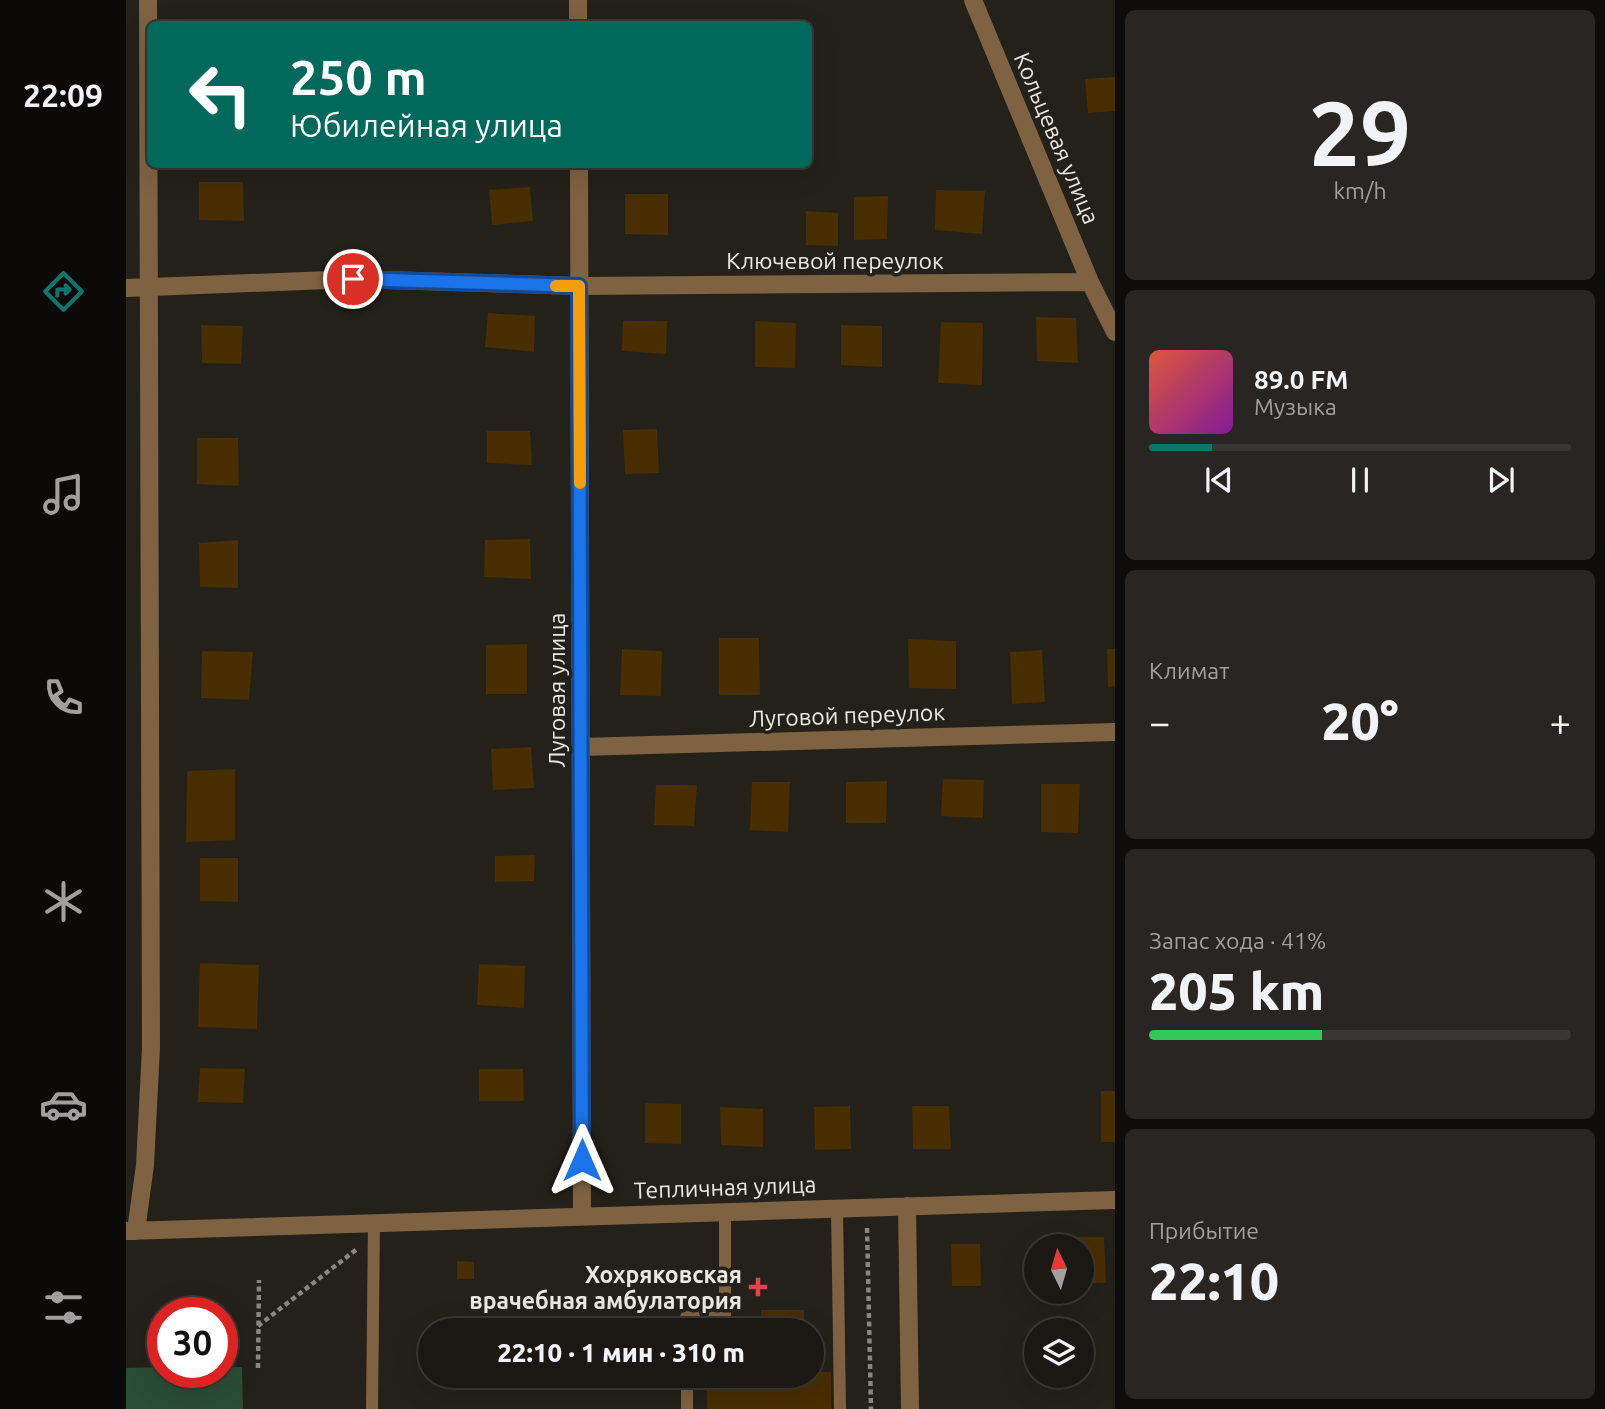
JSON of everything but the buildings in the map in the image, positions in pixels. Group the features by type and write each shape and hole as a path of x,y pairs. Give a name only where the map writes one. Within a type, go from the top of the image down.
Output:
{"street":[{"path":"148,0 148,21"},
{"path":"578,0 578,21"},
{"name":"Кольцевая улица","path":"973,0 1090,282 1115,332"},
{"path":"131,1231 145,1165 151,1048 149,168"},
{"name":"Луговая улица","path":"579,168 582,1215"},
{"name":"Ключевой переулок","path":"126,288 353,279 579,286 1090,282"},
{"name":"Луговой переулок","path":"581,747 1115,732"},
{"name":"Тепличная улица","path":"131,1231 374,1229 582,1215 1115,1200"},
{"path":"907,1206 910,1409"}],"lane":[{"path":"837,1208 840,1409"},
{"path":"686,1318 725,1318 725,1212"},
{"path":"372,1409 374,1229"},
{"path":"687,1388 687,1409"}],"path":[{"path":"258,1326 374,1229"},
{"path":"258,1368 259,1280"}],"green space":[{"path":"147,1367 147,1388 238,1388 238,1367 242,1367 243,1409 126,1409 126,1368"}],"slow traffic":[{"path":"556,286 579,286 580,483"}],"place":[{"name":"Хохряковская врачебная амбулатория","path":"758,1287"}],"route":[{"path":"353,279 579,286 582,1160"}]}
